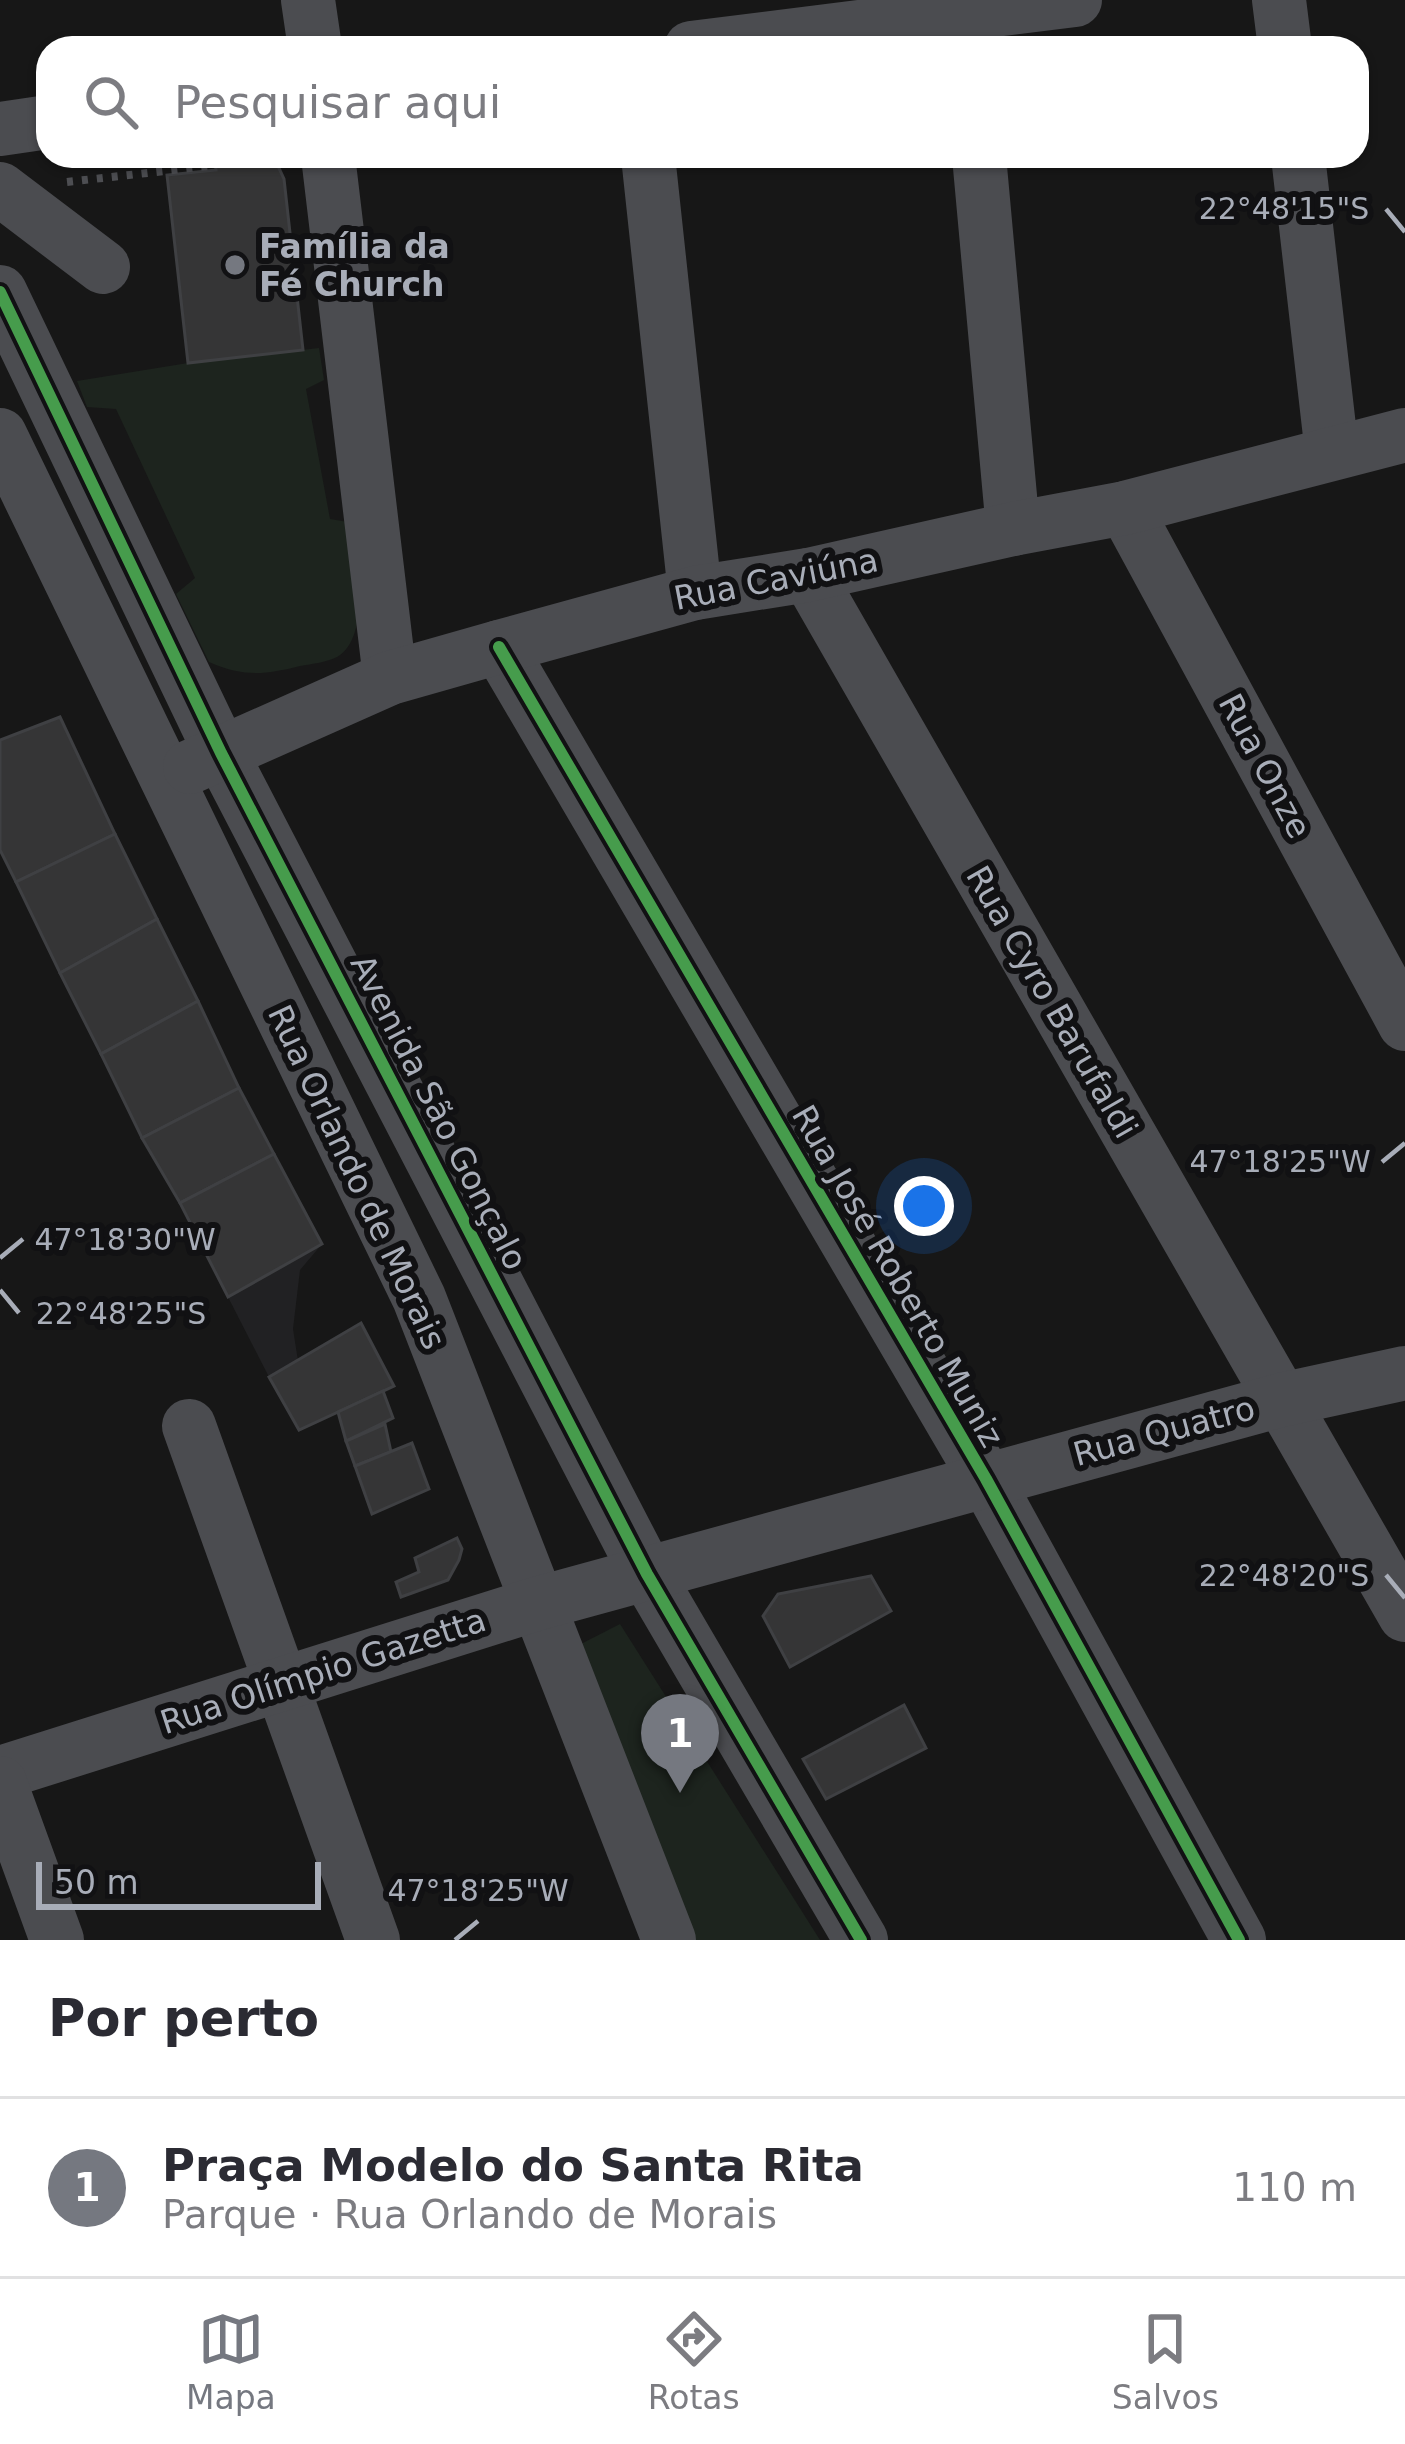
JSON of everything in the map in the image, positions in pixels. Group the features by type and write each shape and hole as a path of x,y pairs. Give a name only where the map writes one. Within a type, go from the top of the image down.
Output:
{"street":[{"path":"308,0 313,36"},
{"path":"886,36 967,31 1075,0"},
{"path":"1280,0 1284,36"},
{"path":"0,129 36,124"},
{"path":"329,168 390,678"},
{"path":"650,168 695,593"},
{"path":"980,168 1013,529"},
{"path":"1299,168 1332,453"},
{"path":"2,189 103,267"},
{"name":"Avenida São Gonçalo","path":"0,292 221,753 647,1574 861,1940"},
{"name":"Rua Caviúna","path":"165,778 390,678 499,646 695,593 808,575 1125,508 1405,435"},
{"path":"9,454 77,455"},
{"name":"Rua Orlando de Morais","path":"9,454 419,1298 669,1940"},
{"name":"Rua Onze","path":"1125,508 1405,1024"},
{"name":"Rua Cyro Barufaldi","path":"808,575 1405,1616"},
{"name":"Rua José Roberto Muniz","path":"499,646 986,1479 1239,1940"},
{"path":"419,1298 490,1271"},
{"name":"Rua Quatro","path":"647,1574 1281,1400 1405,1373"},
{"path":"189,1426 373,1940"},
{"name":"Rua Olímpio Gazetta","path":"0,1773 536,1604 647,1574"},
{"path":"0,1783 56,1940"}],"path":[{"path":"2,189 191,168"}],"shaded area":[{"path":"319,348 324,380 306,389 330,519 354,523 359,596 355,633 348,647 329,660 265,673 233,670 209,662 176,594 195,578 116,409 87,407 77,381"},
{"path":"322,1244 300,1270 293,1329 298,1361 269,1377 228,1297"},
{"path":"620,1624 820,1940 691,1940 575,1647"}],"building":[{"name":"Família da Fé Church","path":"279,168 303,350 188,363 167,175"},
{"path":"60,717 115,834 16,882 0,850 0,740"},
{"path":"115,834 157,919 60,973 16,882"},
{"path":"157,919 198,1001 101,1054 60,973"},
{"path":"198,1001 239,1088 142,1138 101,1054"},
{"path":"239,1088 274,1154 180,1203 142,1138"},
{"path":"274,1154 322,1244 228,1297 180,1203"},
{"path":"361,1323 394,1386 299,1430 269,1377"},
{"path":"383,1391 393,1418 346,1441 338,1412"},
{"path":"385,1424 391,1452 355,1466 346,1441"},
{"path":"412,1443 429,1489 372,1514 355,1466"},
{"path":"457,1538 462,1549 448,1580 401,1597 396,1582 419,1572 415,1558"},
{"path":"871,1576 891,1611 790,1667 763,1616 778,1594"},
{"path":"904,1705 926,1748 826,1799 803,1759"}],"cycle path":[{"path":"0,292 221,753 647,1574 861,1940"},
{"path":"499,647 986,1479 1239,1940"}],"place":[{"name":"Família da Fé Church","path":"235,265"},
{"name":"Praça Modelo do Santa Rita","path":"680,1793"}]}
